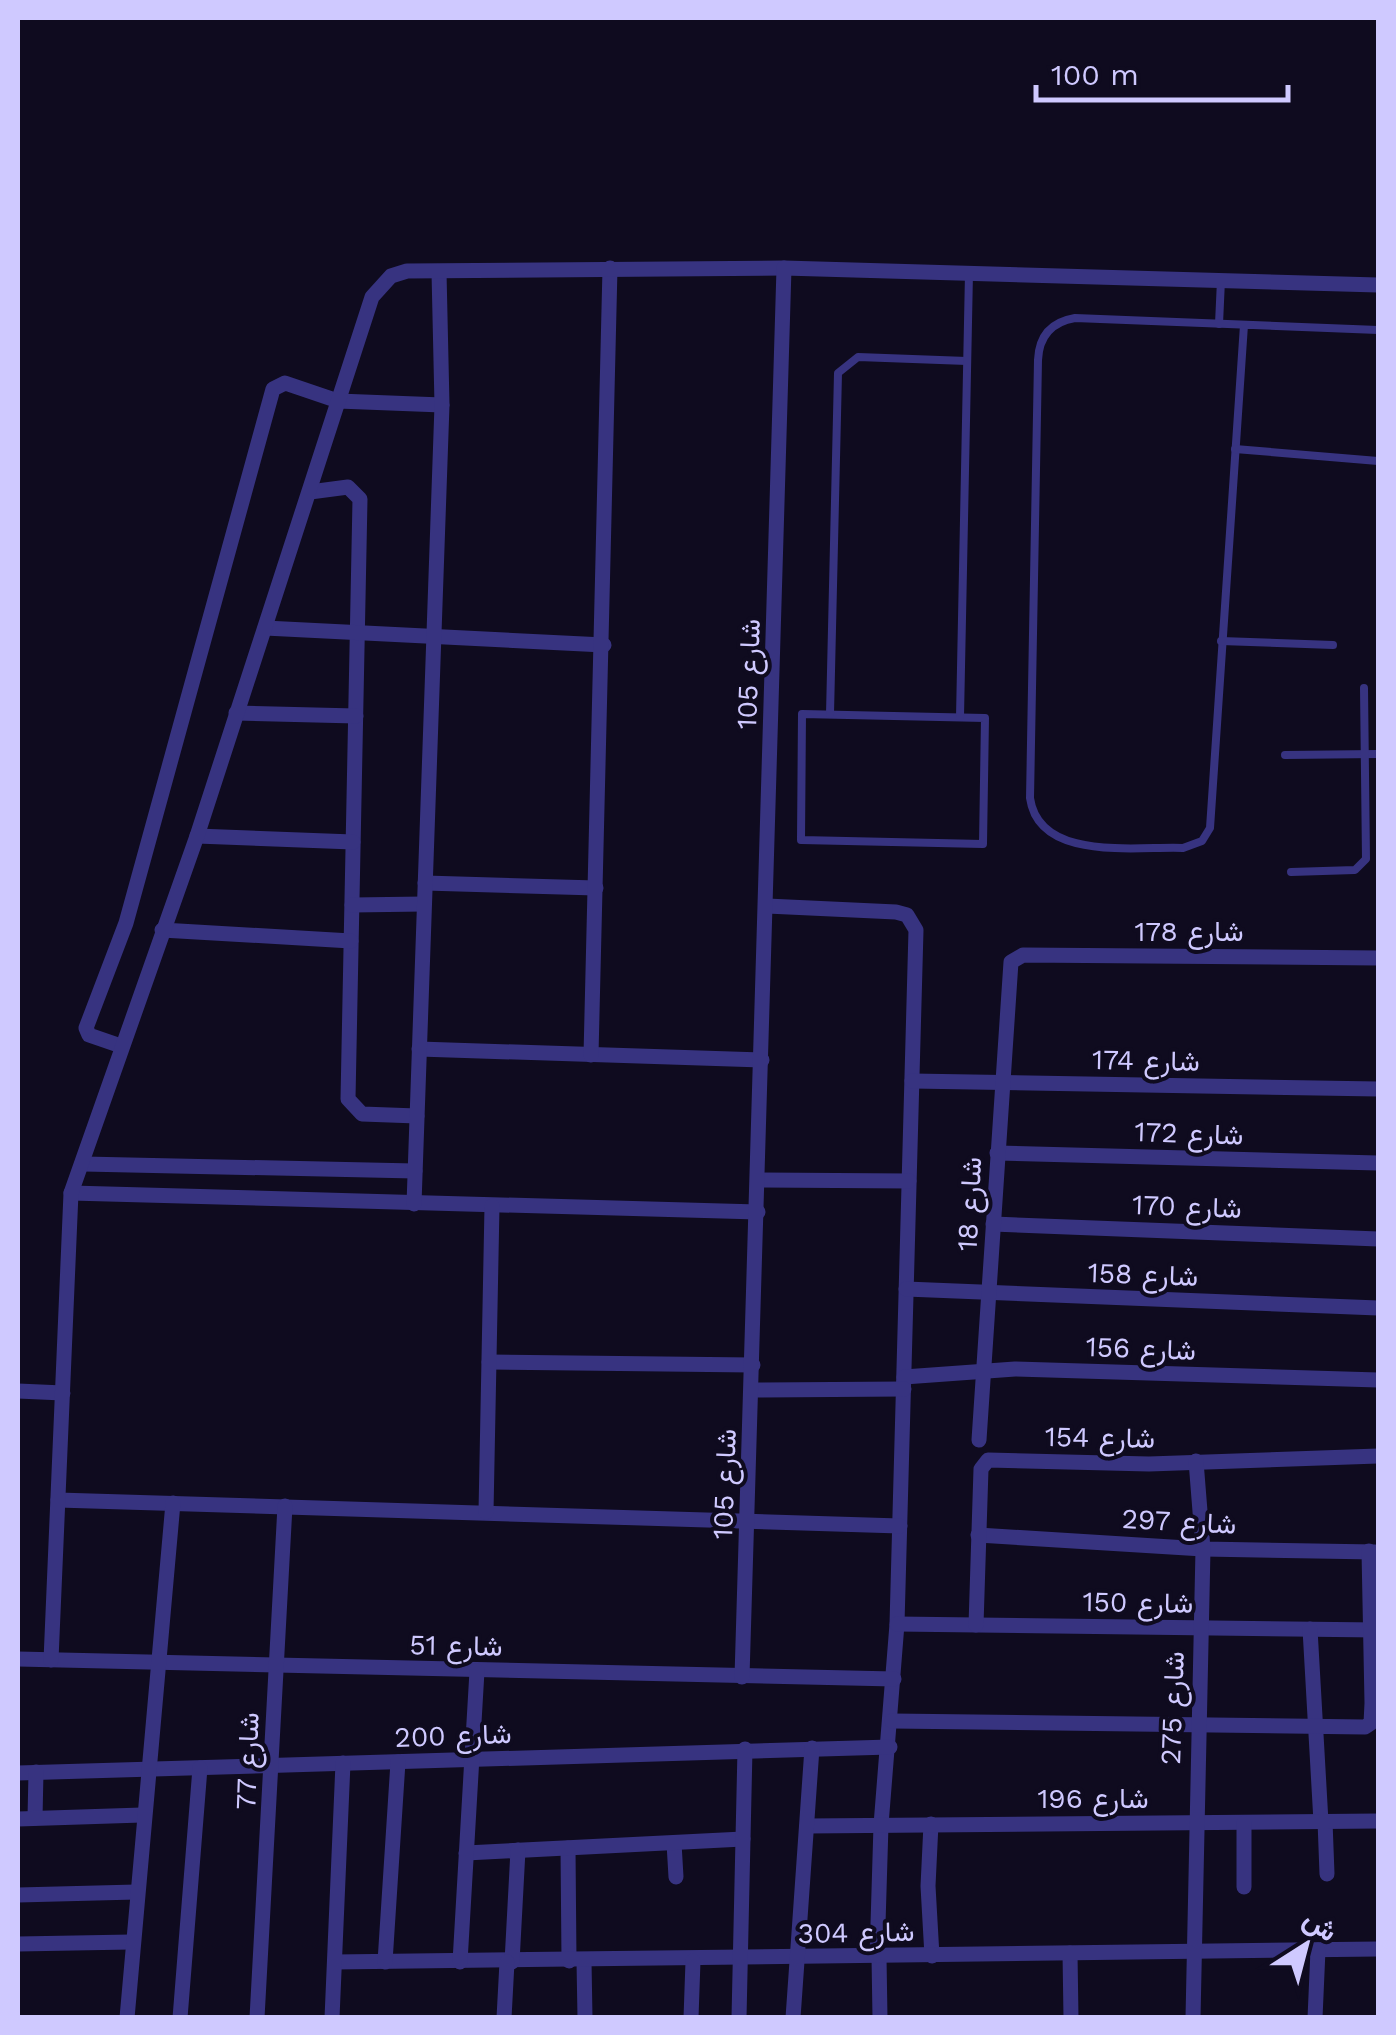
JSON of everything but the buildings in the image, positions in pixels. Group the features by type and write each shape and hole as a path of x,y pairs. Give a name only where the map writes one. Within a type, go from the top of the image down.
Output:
{"street":[{"path":"591,1055 604,645 610,268"},
{"path":"51,1660 71,1193 197,836 372,297 381,284 398,272 784,268 1378,285"},
{"name":"شارع 105","path":"742,1677 784,268"},
{"path":"414,1204 442,405 439,272"},
{"path":"121,1046 89,1036 86,1028 126,924 273,389 284,383 338,401 442,405"},
{"path":"310,492 348,487 358,493 348,1099 362,1114 417,1116"},
{"path":"265,628 604,645"},
{"path":"236,713 356,716"},
{"path":"197,836 353,842"},
{"path":"425,883 596,888"},
{"path":"352,904 424,904"},
{"path":"767,906 896,912 913,922 916,930 897,1624 882,1824 880,2018"},
{"path":"162,930 352,940"},
{"name":"شارع 178","path":"1007,971 1011,962 1023,955 1378,958"},
{"name":"شارع 18","path":"979,1440 1007,971"},
{"path":"419,1049 762,1060"},
{"name":"شارع 174","path":"912,1081 1378,1089"},
{"name":"شارع 172","path":"997,1153 1378,1163"},
{"path":"84,1164 415,1171"},
{"path":"759,1180 909,1180"},
{"path":"71,1193 758,1212"},
{"path":"486,1512 492,1206"},
{"name":"شارع 170","path":"994,1224 1378,1239"},
{"name":"شارع 158","path":"906,1289 1378,1308"},
{"path":"489,1362 753,1365"},
{"name":"شارع 156","path":"752,1390 904,1383 1015,1369 1378,1380"},
{"path":"18,1390 62,1393"},
{"name":"شارع 154","path":"976,1625 981,1469 988,1460 1196,1461 1378,1456"},
{"name":"شارع 275","path":"1192,2018 1203,1549 1196,1461"},
{"path":"58,1500 900,1526"},
{"path":"127,2018 172,1503"},
{"name":"شارع 77","path":"257,2018 285,1506"},
{"name":"شارع 297","path":"978,1536 1203,1549 1374,1552"},
{"path":"892,1721 1365,1727 1371,1723 1375,1703 1374,1552"},
{"name":"شارع 150","path":"897,1624 1374,1630"},
{"path":"1310,1629 1313,1726 1327,1874"},
{"name":"شارع 51","path":"18,1659 894,1679"},
{"path":"460,1962 477,1670"},
{"name":"شارع 200","path":"18,1773 890,1747"},
{"path":"792,2018 812,1748"},
{"path":"739,2018 745,1749"},
{"path":"385,1962 398,1762"},
{"path":"332,2018 342,1764"},
{"path":"180,2018 200,1768"},
{"path":"35,1818 36,1772"},
{"path":"18,1819 142,1815"},
{"name":"شارع 196","path":"807,1826 1378,1820"},
{"path":"1244,1822 1244,1887"},
{"path":"931,1824 928,1886 932,1956"},
{"path":"466,1853 743,1839"},
{"path":"674,1842 676,1876"},
{"path":"568,1848 584,2018"},
{"path":"504,2018 518,1850"},
{"path":"18,1895 136,1892"},
{"path":"18,1944 132,1942"},
{"name":"شارع 304","path":"335,1962 740,1960 1378,1949"},
{"path":"1315,2018 1318,1950"},
{"path":"1070,1954 1070,2018"},
{"path":"691,2018 693,1960"}],"lane":[{"path":"960,716 969,273"},
{"path":"1219,324 1221,280"},
{"path":"1244,324 1210,828 1202,841 1184,848 1080,844 1050,834 1038,821 1030,798 1041,342 1051,328 1075,318 1244,324 1378,330"},
{"path":"830,714 838,373 858,357 968,361"},
{"path":"1235,450 1378,461"},
{"path":"1221,641 1333,645"},
{"path":"1291,872 1350,871 1364,864 1364,688"},
{"path":"806,713 960,716 987,722 985,838 978,846 800,840 800,718 806,713"},
{"path":"1286,754 1378,754"}]}
